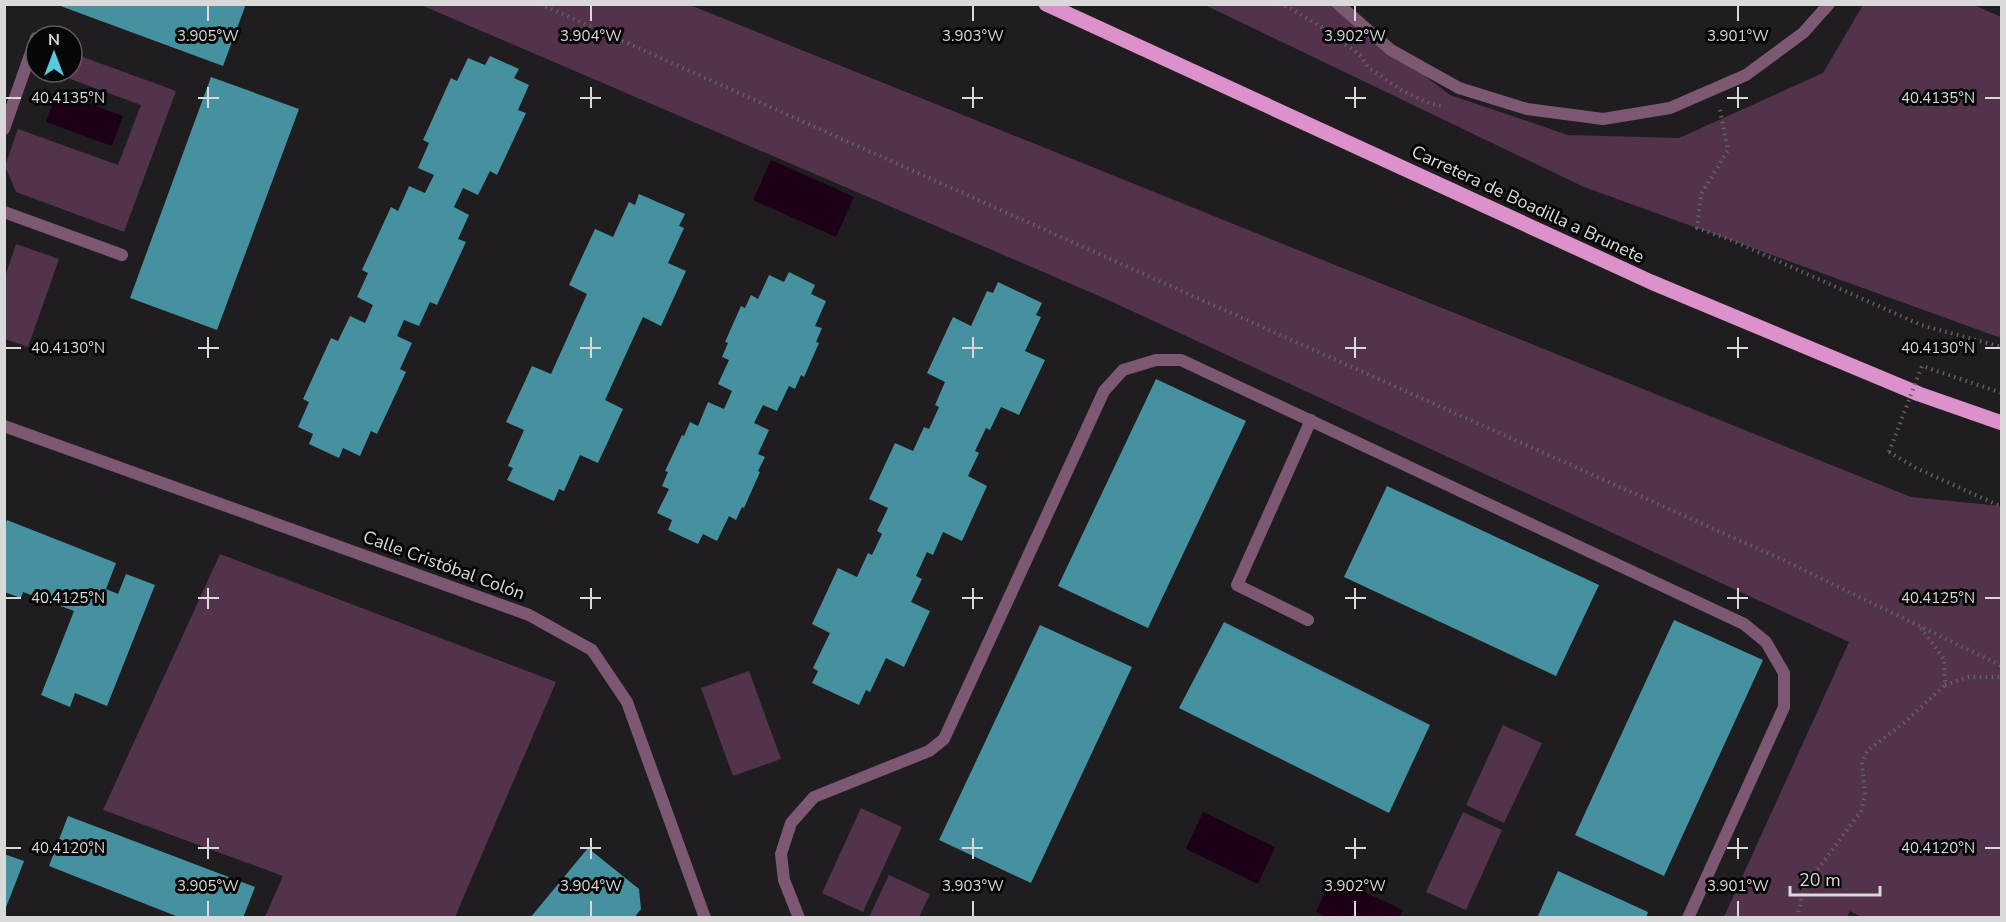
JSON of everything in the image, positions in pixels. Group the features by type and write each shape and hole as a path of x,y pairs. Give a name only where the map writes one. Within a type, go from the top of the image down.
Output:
{"main road":[{"name":"Carretera de Boadilla a Brunete","path":"1046,4 1651,282 1919,394 2001,423"}],"street":[{"path":"1338,4 1391,50 1459,88 1527,109 1603,119 1671,108 1746,75 1803,33 1829,4"},
{"path":"4,129 24,72"},
{"path":"4,212 122,255"},
{"path":"799,918 784,880 781,854 790,823 814,797 929,751 944,739 1104,392 1123,370 1156,360 1181,360 1311,420 1744,624 1766,642 1784,673 1784,707 1688,918"},
{"path":"1308,620 1237,585 1311,420"},
{"name":"Calle Cristóbal Colón","path":"4,426 529,615 592,650 627,702 705,918"}],"path":[{"path":"540,4 1781,559 2001,666"},
{"path":"1716,88 1728,150 1701,194 1697,228 1731,240 1921,325 2001,347"},
{"path":"2001,393 1922,366 1889,452 1916,468 2001,507"},
{"path":"1921,627 1944,659 1945,685"},
{"path":"1797,918 1804,888 1861,811 1865,796 1862,762 1867,751 1905,722 1945,685 1968,677 2001,677"}],"shaded area":[{"path":"421,5 690,5 1911,497 2001,506 2001,917 1863,918 1850,911 1847,917 1724,917 1849,642 1106,299"},
{"path":"1205,5 1332,5 1450,95 1568,135 1679,138 1823,73 1863,5 1974,5 2001,17 2001,338 1584,187"},
{"path":"84,57 176,91 124,232 16,192 5,166 18,129 118,165 141,105 84,84"},
{"path":"57,92 123,116 112,146 46,122"},
{"path":"771,160 854,197 836,237 753,200"},
{"path":"16,244 59,259 28,347 5,339 5,277"},
{"path":"220,554 556,682 455,917 265,917 283,876 103,810"},
{"path":"749,671 781,759 733,776 701,688"},
{"path":"1503,725 1542,743 1504,823 1466,805"},
{"path":"861,808 902,827 863,912 822,893"},
{"path":"1203,812 1275,847 1258,884 1186,849"},
{"path":"1463,812 1502,830 1466,910 1426,892"},
{"path":"889,875 930,894 919,917 869,917"},
{"path":"1332,877 1403,910 1400,917 1327,917 1316,912"}],"building":[{"path":"55,4 246,4 223,66"},
{"path":"490,56 519,69 514,78 529,85 518,110 526,113 497,175 490,171 478,195 463,188 454,207 469,215 458,239 466,242 437,305 430,302 419,326 404,320 397,336 412,343 400,369 406,372 377,434 371,431 360,456 343,448 339,458 309,444 313,434 298,427 309,402 303,399 331,338 338,341 350,316 365,323 373,305 357,297 368,273 362,270 391,207 398,211 409,186 425,193 434,175 418,168 429,143 423,140 451,78 457,81 468,58 485,65"},
{"path":"211,77 299,109 217,330 130,298"},
{"path":"639,194 685,214 679,226 684,228 668,263 686,271 661,326 643,317 605,400 623,409 598,463 580,455 564,491 559,489 554,501 507,480 513,468 508,466 524,430 506,422 532,366 551,374 587,294 569,285 595,229 613,237 629,202 635,205"},
{"path":"789,272 815,285 811,294 826,301 815,326 822,328 816,342 819,343 804,377 801,375 795,389 789,386 777,411 763,405 754,423 769,430 758,454 765,457 744,508 742,507 736,520 729,516 717,541 703,534 698,544 668,530 672,520 657,513 669,489 662,486 668,472 665,471 690,422 698,426 708,402 724,409 732,391 718,384 729,360 722,357 728,343 725,342 741,306 745,308 751,295 758,299 769,275 784,282"},
{"path":"998,282 1042,303 1036,315 1041,317 1025,351 1045,360 1019,415 1001,407 990,430 986,428 975,451 979,453 968,476 987,486 962,541 943,532 933,555 927,552 916,576 922,579 911,602 930,611 904,667 886,658 870,692 866,690 859,705 812,683 818,671 813,668 830,633 812,624 838,568 857,577 868,553 872,555 882,534 877,531 888,508 869,499 895,443 913,451 924,427 929,429 939,407 935,405 945,382 927,373 953,317 971,326 987,291 993,293"},
{"path":"1156,379 1246,421 1148,628 1058,586"},
{"path":"1387,486 1599,585 1556,676 1344,577"},
{"path":"7,520 116,563 106,589 118,594 126,574 155,585 107,706 75,693 70,707 41,695 74,611 23,592 21,598 4,592 4,526"},
{"path":"1674,620 1763,660 1664,876 1575,835"},
{"path":"1224,622 1430,725 1389,813 1179,708"},
{"path":"1040,625 1132,667 1031,883 939,840"},
{"path":"68,816 255,887 243,918 181,918 49,866"},
{"path":"588,848 639,889 641,909 634,918 530,918"},
{"path":"4,854 24,861 5,910 4,910"},
{"path":"1558,871 1648,912 1646,918 1537,918"}]}
